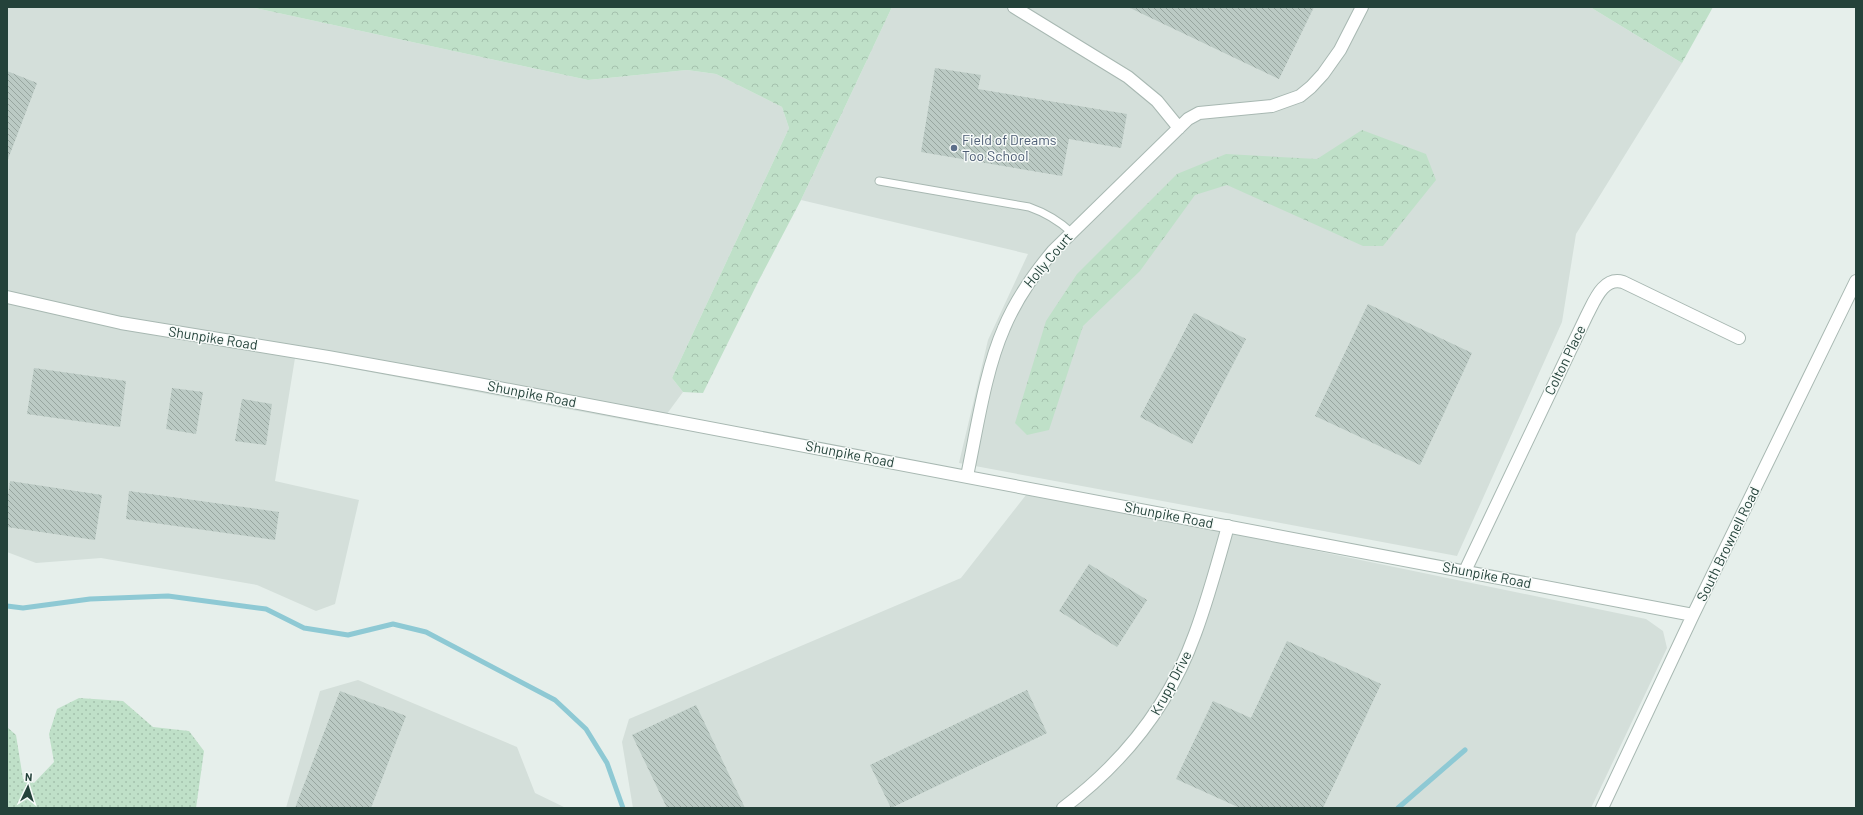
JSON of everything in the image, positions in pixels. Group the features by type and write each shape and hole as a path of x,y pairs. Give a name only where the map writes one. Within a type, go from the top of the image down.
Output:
{"street":[{"path":"1014,7 1128,77 1157,101 1179,128"},
{"name":"Holly Court","path":"968,476 996,348 1003,329 1018,299 1033,275 1071,232 1188,119 1199,112 1272,106 1300,96 1323,74 1340,50 1362,7"},
{"name":"South Brownell Road","path":"1602,808 1693,615 1856,281"},
{"name":"Colton Place","path":"1465,571 1586,315 1603,288 1611,282 1623,282 1739,338"},
{"name":"Shunpike Road","path":"7,298 121,323 372,365 968,476 1693,615"},
{"name":"Krupp Drive","path":"1063,808 1095,783 1117,762 1142,732 1164,700 1181,669 1195,634 1228,526"}],"lane":[{"path":"879,182 1029,207 1058,220 1071,232"}],"shaded area":[{"path":"7,7 250,7 588,80 687,70 716,74 782,107 789,128 672,378 683,392 658,426 295,358 275,481 359,500 335,604 316,611 257,585 101,558 36,563 7,552"},
{"path":"892,7 1590,7 1682,63 1576,234 1562,322 1457,556 959,463 988,340 1028,254 801,200"},
{"path":"1026,495 1181,523 1646,619 1663,631 1667,648 1591,808 633,808 622,742 629,719 961,578"},
{"path":"358,680 517,747 535,793 566,808 286,808 320,691"}],"green space":[{"path":"250,7 892,7 801,200 759,280 703,393 683,392 672,378 789,128 782,107 716,74 687,70 588,80"},
{"path":"1590,7 1713,7 1682,63"},
{"path":"1362,130 1426,154 1436,180 1383,246 1363,246 1227,185 1195,195 1140,271 1083,326 1049,430 1027,435 1015,423 1046,321 1077,274 1177,174 1226,154 1317,159"},
{"path":"79,698 123,701 153,727 189,731 204,751 196,808 7,808 7,727 16,735 23,779 34,783 54,762 49,734 57,709"}],"building":[{"path":"1128,7 1314,7 1279,79"},
{"path":"935,68 981,75 978,89 1127,114 1121,148 1069,139 1062,176 921,152"},
{"path":"7,71 37,83 8,159 7,159"},
{"path":"1368,304 1472,353 1420,465 1315,416"},
{"path":"1194,313 1246,339 1192,444 1140,417"},
{"path":"34,368 126,381 120,427 27,414"},
{"path":"172,388 203,392 196,434 166,429"},
{"path":"242,399 272,404 266,445 235,441"},
{"path":"10,481 102,495 95,540 7,527 7,502"},
{"path":"129,491 279,512 275,540 126,519"},
{"path":"1089,564 1147,600 1117,647 1059,611"},
{"path":"1287,641 1381,684 1323,808 1240,808 1176,779 1213,701 1251,718"},
{"path":"1027,690 1047,733 891,808 870,765"},
{"path":"340,691 406,716 371,808 295,808"},
{"path":"696,705 745,808 667,808 632,735"}],"waterway":[{"path":"7,606 23,608 90,599 168,596 266,609 304,628 348,635 393,624 426,632 555,700 586,729 607,763 623,808"},
{"path":"1398,808 1465,750"}],"place":[{"name":"Field of Dreams Too School","path":"954,148"}]}
